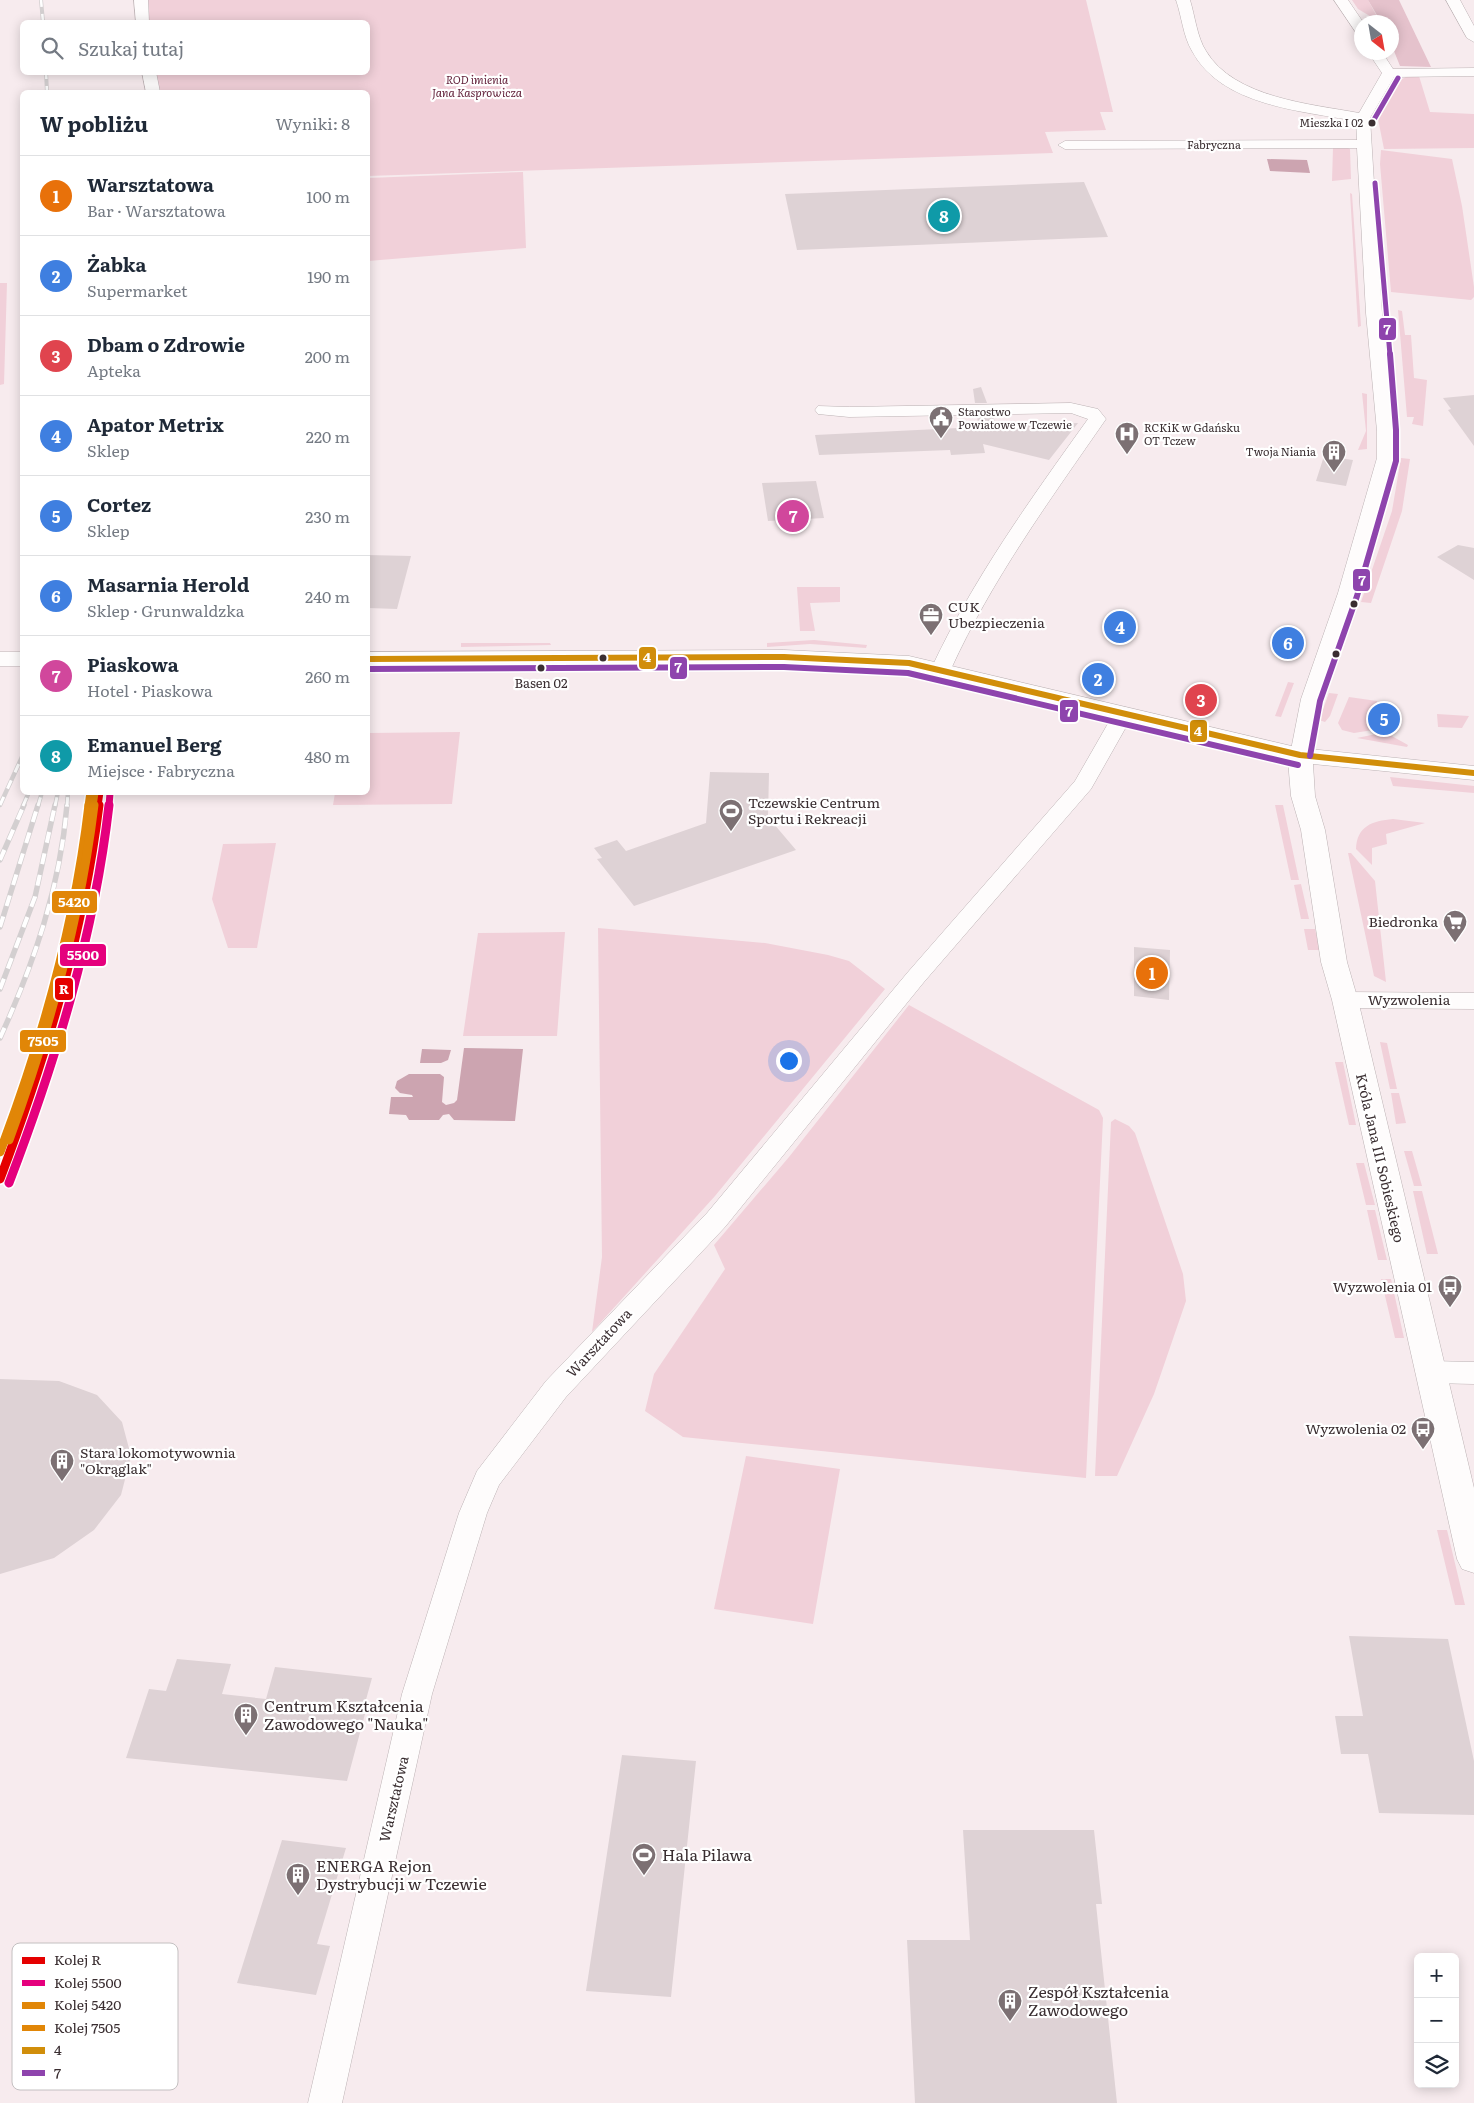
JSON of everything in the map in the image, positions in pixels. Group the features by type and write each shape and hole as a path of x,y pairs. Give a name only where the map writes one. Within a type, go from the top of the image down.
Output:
{"street":[{"path":"141,0 143,20"},
{"path":"1184,0 1199,50 1209,66 1224,78 1243,88 1282,102 1363,118"},
{"path":"1342,0 1354,19"},
{"path":"1453,0 1474,38"},
{"path":"1380,60 1389,73"},
{"path":"1389,73 1474,72"},
{"path":"1300,755 1303,727 1312,690 1341,613 1386,458 1386,431 1365,184 1363,118 1389,73"},
{"path":"150,75 153,90"},
{"name":"Fabryczna","path":"1065,145 1363,144"},
{"path":"824,410 849,412 1071,408 1092,414 1096,418 1006,551 950,648 941,669"},
{"path":"370,658 837,658 909,663 1300,755 1474,773"},
{"name":"Warsztatowa","path":"325,2103 418,1694 473,1513 487,1479 562,1383 591,1350 716,1220 916,977 1084,784 1124,714"},
{"name":"Króla Jana III Sobieskiego","path":"1300,755 1303,796 1313,830 1334,962 1345,1000 1474,1559"},
{"name":"Wyzwolenia","path":"1345,1000 1474,1001"},
{"path":"1430,1372 1474,1373"}],"green space":[{"name":"ROD imienia Jana Kasprowicza","path":"145,0 1086,0 1113,112 1100,112 1106,130 1045,132 1053,153 370,176 370,90 158,90 155,75 370,75 370,20 148,20"},
{"path":"1352,0 1368,0 1376,15 1368,15 1358,9"},
{"path":"1408,76 1419,76 1430,112 1474,114 1474,148 1384,149 1378,119 1398,81"},
{"path":"1345,147 1350,149 1351,179 1332,181 1333,148"},
{"path":"1381,150 1452,159 1462,206 1474,287 1474,297 1471,300 1391,292 1380,164"},
{"path":"523,172 526,248 370,261 370,178"},
{"path":"1350,193 1352,194 1361,326 1358,327"},
{"path":"0,283 7,283 4,384 0,385"},
{"path":"1398,310 1402,311 1405,335 1411,335 1414,378 1427,380 1423,426 1412,424 1414,417 1407,417"},
{"path":"1362,393 1367,394 1367,449 1358,450 1366,431"},
{"path":"1401,458 1410,459 1402,511 1371,603 1361,602 1392,511"},
{"path":"797,587 840,587 840,602 810,603 815,631 800,631"},
{"path":"814,640 867,645 866,648 810,644 767,647 767,643"},
{"path":"461,643 550,643 551,645 461,647"},
{"path":"709,667 860,669 912,674 972,685 1095,717 984,689 900,674 831,669 709,670"},
{"path":"370,668 435,669 434,672 370,671"},
{"path":"1288,682 1294,683 1281,717 1275,716"},
{"path":"1329,693 1338,694 1330,716 1325,722 1319,720"},
{"path":"1349,697 1377,701 1379,729 1354,733 1342,730 1338,723"},
{"path":"1437,714 1469,716 1462,728 1438,727"},
{"path":"460,732 452,804 333,805 335,795 370,795 370,733"},
{"path":"1381,733 1390,735 1408,745 1407,747 1357,738"},
{"path":"1390,777 1474,786 1474,793 1393,786"},
{"path":"1275,805 1283,805 1299,880 1291,880"},
{"path":"1393,819 1425,823 1386,834 1387,844 1372,848 1372,865 1356,849 1359,835 1372,823"},
{"path":"276,843 257,948 228,948 212,899 223,844"},
{"path":"1348,853 1351,853 1375,881 1386,982 1374,976"},
{"path":"1301,884 1309,919 1301,919 1294,885"},
{"path":"598,928 765,943 828,955 849,961 885,989 715,1196 592,1332 602,1257"},
{"path":"1304,929 1315,929 1320,950 1308,950"},
{"path":"565,932 557,1036 463,1036 478,933"},
{"path":"909,1005 1099,1110 1103,1118 1086,1478 683,1437 645,1411 654,1374 725,1269 714,1245 789,1157"},
{"path":"1380,1042 1387,1043 1397,1089 1390,1089"},
{"path":"1335,1062 1343,1062 1356,1125 1349,1125"},
{"path":"1391,1093 1399,1093 1406,1123 1396,1124"},
{"path":"1115,1119 1129,1126 1135,1133 1183,1274 1186,1301 1154,1394 1117,1476 1095,1476 1111,1122"},
{"path":"1404,1151 1412,1151 1422,1186 1414,1186"},
{"path":"1356,1163 1364,1163 1375,1205 1366,1205"},
{"path":"1413,1191 1422,1191 1438,1254 1427,1254"},
{"path":"1367,1210 1375,1210 1387,1260 1378,1260"},
{"path":"1381,1279 1391,1279 1404,1338 1395,1338"},
{"path":"746,1456 840,1469 813,1624 714,1609"},
{"path":"1437,1530 1447,1530 1465,1605 1455,1605"}],"shaded area":[{"path":"1368,0 1399,0 1431,67 1400,66 1398,60 1399,15 1377,15"},
{"path":"1267,159 1307,160 1310,173 1270,171"},
{"path":"464,1048 523,1049 515,1121 454,1120 449,1114 443,1115 439,1120 409,1120 406,1115 389,1114 391,1097 413,1097 412,1095 400,1093 395,1088 397,1081 409,1074 440,1074 444,1077 442,1102 446,1105 454,1103 457,1100"},
{"path":"422,1049 451,1050 448,1060 441,1063 420,1063"}],"building":[{"path":"1084,182 1108,237 797,250 785,194"},
{"path":"981,387 987,403 975,403 973,389"},
{"path":"1474,395 1474,446 1448,410 1451,409 1443,398"},
{"name":"Starostwo Powiatowe w Tczewie","path":"993,416 997,427 1078,423 1049,460 983,444 985,453 951,455 950,450 819,455 815,435 979,427 977,417"},
{"name":"Twoja Niania","path":"1324,456 1353,460 1346,486 1316,481"},
{"path":"816,481 824,518 768,521 762,483"},
{"path":"1458,545 1474,548 1474,580 1437,557"},
{"path":"370,555 411,556 397,609 370,608"},
{"name":"Tczewskie Centrum Sportu i Rekreacji","path":"710,772 769,773 768,817 796,850 634,906 597,859 602,858 594,848 617,840 626,851 706,823"},
{"path":"1134,947 1170,950 1169,1000 1134,996"},
{"name":"Stara lokomotywownia \"Okrąglak\"","path":"0,1379 59,1381 97,1395 122,1422 131,1456 121,1495 94,1530 54,1558 0,1574"},
{"path":"1349,1636 1448,1639 1474,1761 1474,1815 1379,1813 1368,1754 1341,1754 1335,1716 1363,1716"},
{"name":"Centrum Kształcenia Zawodowego \"Nauka\"","path":"177,1659 231,1664 222,1694 266,1699 275,1667 372,1678 362,1714 365,1714 347,1781 126,1758 149,1689 166,1691"},
{"name":"Hala Pilawa","path":"622,1755 696,1761 671,1997 586,1991"},
{"name":"Zespół Kształcenia Zawodowego","path":"963,1830 1094,1830 1102,1904 1096,1904 1117,2103 915,2103 907,1940 970,1940"},
{"name":"ENERGA Rejon Dystrybucji w Tczewie","path":"282,1840 346,1848 317,1944 330,1946 316,1995 237,1983"}],"railway":[{"path":"41,0 43,20"},
{"path":"46,75 47,90"},
{"path":"0,805 20,761"},
{"path":"23,806 28,795"},
{"path":"38,806 41,795"},
{"path":"55,806 57,795"},
{"path":"67,806 68,795"},
{"path":"0,860 24,805"},
{"path":"0,927 38,805"},
{"path":"0,989 35,897 55,805"},
{"path":"0,1038 24,982 44,924 64,836 67,805"}],"rail line":[{"name":"5420","path":"0,1152 32,1064 58,975 78,885 90,795"},
{"name":"7505","path":"9,1140 39,1055 64,969 83,882 95,795"},
{"name":"R","path":"0,1179 35,1084 64,989 86,893 100,795"},
{"name":"5500","path":"9,1183 45,1086 74,991 96,895 110,795"}],"transit line":[{"name":"7","path":"1372,123 1398,78"},
{"name":"7","path":"1310,756 1320,701 1357,596 1396,461 1396,430 1375,183"},
{"name":"4","path":"370,659 784,657 909,663 1300,755 1474,773"},
{"name":"7","path":"370,669 784,667 908,673 1298,765"}],"place":[{"name":"Mieszka I 02","path":"1372,123"},
{"name":"Emanuel Berg","path":"944,216"},
{"name":"Starostwo Powiatowe w Tczewie","path":"941,439"},
{"name":"RCKiK w Gdańsku OT Tczew","path":"1127,455"},
{"name":"Twoja Niania","path":"1334,473"},
{"name":"Piaskowa","path":"793,516"},
{"name":"Apator Metrix","path":"1120,627"},
{"name":"CUK Ubezpieczenia","path":"931,636"},
{"name":"Masarnia Herold","path":"1288,643"},
{"name":"Basen 02","path":"541,668"},
{"name":"Żabka","path":"1098,679"},
{"name":"Dbam o Zdrowie","path":"1201,700"},
{"name":"Cortez","path":"1384,719"},
{"name":"Tczewskie Centrum Sportu i Rekreacji","path":"731,832"},
{"name":"Biedronka","path":"1455,943"},
{"name":"Warsztatowa","path":"1152,973"},
{"name":"Wyzwolenia 01","path":"1450,1308"},
{"name":"Wyzwolenia 02","path":"1423,1450"},
{"name":"Stara lokomotywownia \"Okrąglak\"","path":"62,1482"},
{"name":"Centrum Kształcenia Zawodowego \"Nauka\"","path":"246,1736"},
{"name":"Hala Pilawa","path":"644,1876"},
{"name":"ENERGA Rejon Dystrybucji w Tczewie","path":"298,1896"},
{"name":"Zespół Kształcenia Zawodowego","path":"1010,2022"}]}
